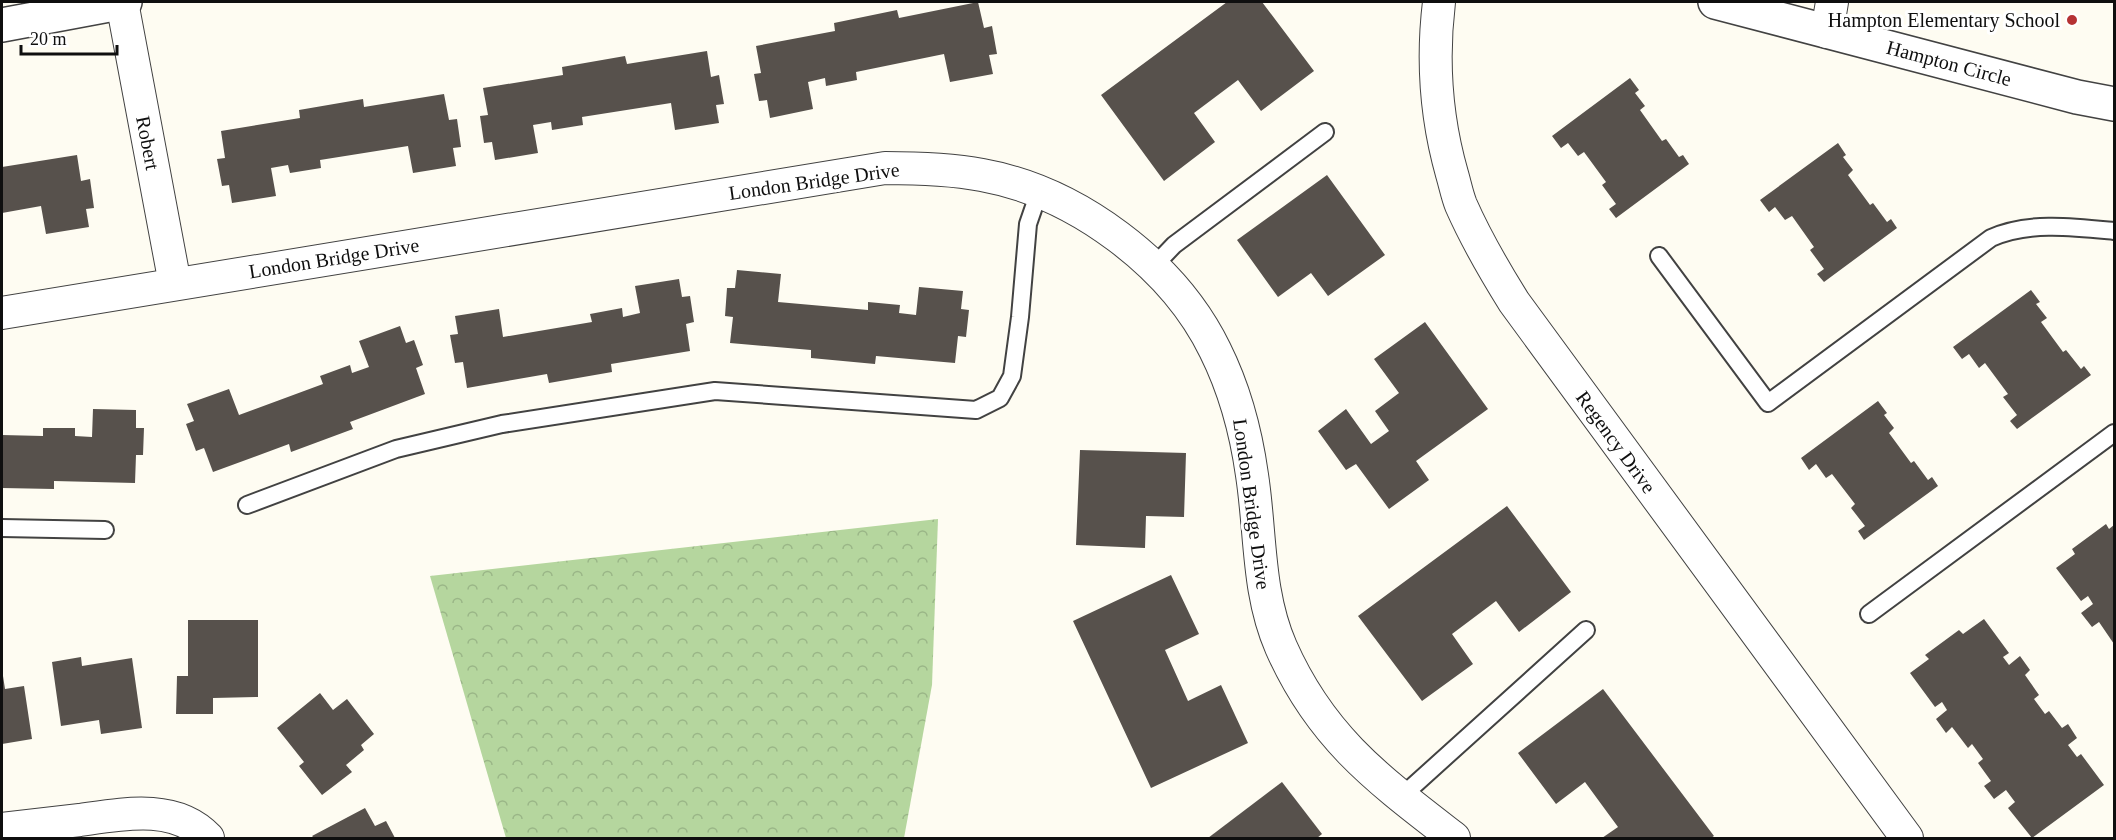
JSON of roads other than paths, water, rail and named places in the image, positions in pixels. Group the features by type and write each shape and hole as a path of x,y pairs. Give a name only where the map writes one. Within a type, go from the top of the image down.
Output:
{"street":[{"path":"2,25 124,2"},
{"name":"Robert","path":"124,2 175,284"},
{"name":"Regency Drive","path":"1439,2 1434,39 1443,141 1460,203 1484,254 1514,302 1906,838"},
{"name":"Hampton Circle","path":"1715,2 1829,16 2078,97 2115,104"},
{"name":"London Bridge Drive","path":"2,313 885,168 931,168 983,175 1038,192 1096,221 1125,241 1153,267 1189,308 1214,348 1236,400 1253,477 1261,574 1269,611 1284,654 1308,698 1338,739 1358,760 1401,797 1455,838"},
{"path":"2,829 135,813 180,819 206,836"}],"lane":[{"path":"1153,267 1174,244 1325,132"},
{"path":"247,505 396,449 502,424 715,391 976,410 1000,398 1012,376 1028,224 1038,192"},
{"path":"1659,256 1768,403 1991,238 2008,231 2030,228 2085,228 2115,231"},
{"path":"1869,614 2115,433"},
{"path":"2,528 105,530"},
{"path":"1401,797 1586,630"}],"place":[{"name":"Hampton Elementary School","path":"2072,20"}]}
